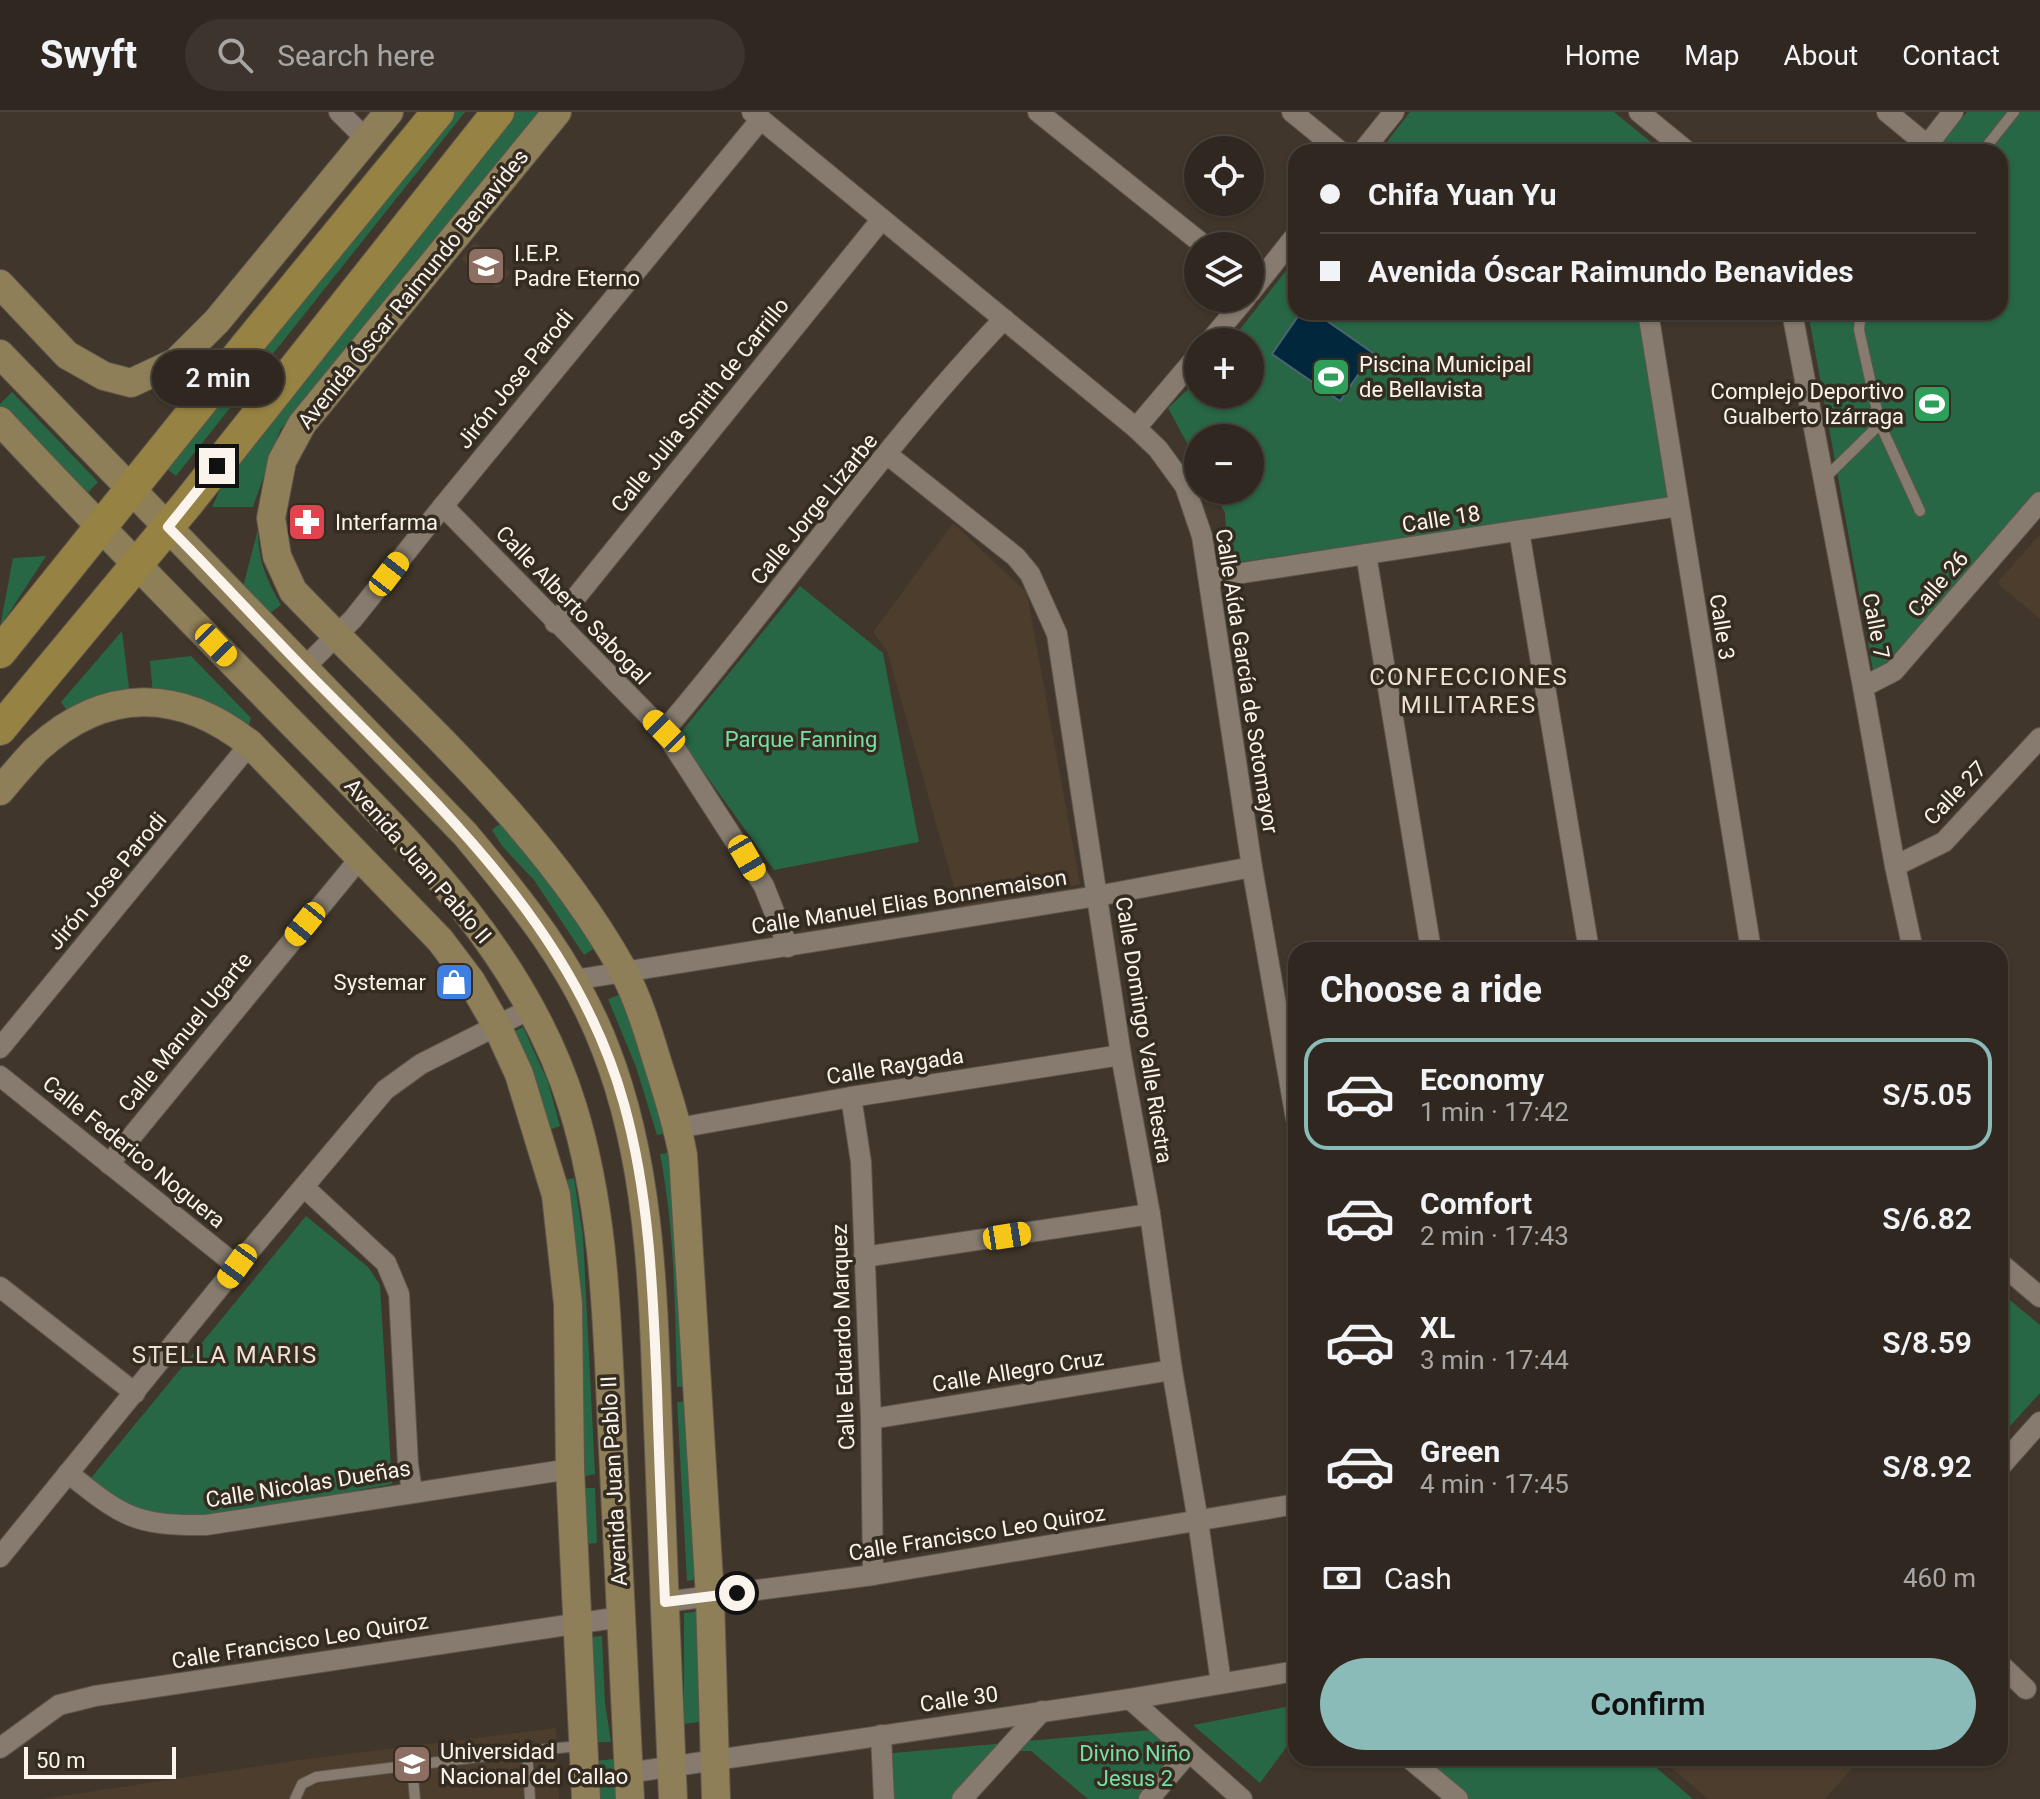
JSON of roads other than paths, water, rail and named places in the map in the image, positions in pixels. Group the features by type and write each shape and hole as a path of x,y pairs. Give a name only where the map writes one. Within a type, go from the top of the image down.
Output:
{"main road":[{"path":"0,652 438,112"},
{"name":"Avenida Óscar Raimundo Benavides","path":"0,729 168,527 498,112"}],"street":[{"path":"339,112 366,139"},
{"path":"0,284 67,355 104,376 131,383 176,362 217,321 389,112"},
{"name":"Avenida Óscar Raimundo Benavides","path":"337,637 293,591 277,556 271,518 282,461 302,424 557,112"},
{"path":"1038,112 1188,232"},
{"path":"1292,112 1331,144"},
{"path":"1368,144 1394,112"},
{"path":"1639,112 1678,144"},
{"path":"1887,112 1919,144"},
{"path":"1928,144 1953,112"},
{"name":"Calle Aída García de Sotomayor","path":"757,115 1136,428 1158,449 1185,486 1194,508 1210,578 1252,867 1288,1073"},
{"name":"Jirón Jose Parodi","path":"304,668 337,637 757,115"},
{"name":"Calle Julia Smith de Carrillo","path":"555,623 882,219"},
{"path":"1264,273 1288,244"},
{"path":"1220,328 1232,312"},
{"name":"Calle Jorge Lizarbe","path":"664,731 976,348 1004,319"},
{"name":"Calle 3","path":"1649,320 1750,942"},
{"name":"Calle 7","path":"1793,320 1911,942"},
{"name":"Avenida Juan Pablo II","path":"0,354 465,834 512,890 574,980 606,1049 624,1104 647,1225 654,1312 673,1799"},
{"path":"1136,428 1184,371"},
{"name":"Avenida Juan Pablo II","path":"0,421 426,863 484,932 532,1008 571,1100 586,1152 596,1205 606,1316 629,1786"},
{"name":"Calle Domingo Valle Riestra","path":"888,455 1016,557 1030,574 1057,634 1221,1683"},
{"name":"Calle 26","path":"1863,687 1894,671 2040,502"},
{"name":"Calle Alberto Sabogal","path":"443,506 664,731 758,877 788,947"},
{"name":"Calle 18","path":"1210,578 1679,506"},
{"path":"1519,531 1588,942"},
{"path":"1366,554 1430,942"},
{"path":"337,637 510,812 574,895 624,972 645,1023 678,1128 687,1201 710,1597 716,1799"},
{"name":"Avenida Juan Pablo II","path":"0,791 37,750 68,725 104,709 142,701 172,704 200,712 227,725 250,744 440,940 471,981 497,1026 519,1074 556,1195 568,1304 570,1469 586,1799"},
{"name":"Calle 27","path":"1895,866 1944,842 2040,738"},
{"path":"342,775 375,741"},
{"name":"Jirón Jose Parodi","path":"0,1048 250,744"},
{"name":"Calle Manuel Ugarte","path":"109,1164 361,857"},
{"name":"Calle Manuel Elias Bonnemaison","path":"574,980 1097,896 1252,867"},
{"path":"0,1557 385,1090 421,1064 532,1008"},
{"name":"Calle Raygada","path":"678,1128 851,1097 1121,1055"},
{"name":"Calle Federico Noguera","path":"0,1076 237,1266"},
{"name":"Calle Eduardo Marquez","path":"851,1097 861,1162 871,1419 873,1575"},
{"path":"304,1187 386,1263 399,1294 412,1492"},
{"path":"864,1257 1150,1214"},
{"path":"2008,1270 2040,1297"},
{"path":"4,1298 135,1393"},
{"path":"606,1316 654,1312"},
{"name":"Calle Allegro Cruz","path":"871,1419 1172,1370"},
{"path":"2008,1458 2040,1422"},
{"name":"Calle Nicolas Dueñas","path":"68,1473 122,1514 173,1526 206,1525 570,1469"},
{"name":"Calle Francisco Leo Quiroz","path":"665,1602 873,1575 1288,1505"},
{"name":"Calle Francisco Leo Quiroz","path":"0,1748 59,1705 95,1696 621,1617"},
{"name":"Calle 30","path":"629,1786 672,1768 1288,1672"},
{"path":"2008,1672 2026,1689"},
{"path":"1130,1699 1242,1799"},
{"path":"962,1799 1042,1711"},
{"path":"881,1735 884,1799"},
{"path":"1149,1799 1189,1752"},
{"path":"1419,1766 1458,1799"}],"lane":[{"path":"1988,144 2014,112"},
{"path":"1860,320 1859,330 1880,424 1920,511"},
{"path":"1823,480 1880,424"},
{"path":"295,1799 302,1784 316,1777 583,1746"},
{"path":"527,1751 530,1799"},
{"path":"412,1766 415,1799"}],"water":[{"name":"Piscina Municipal de Bellavista","path":"1295,320 1326,320 1373,353 1340,401 1272,354"}],"place":[{"name":"I.E.P. Padre Eterno","path":"486,266"},
{"name":"Piscina Municipal de Bellavista","path":"1331,377"},
{"name":"Complejo Deportivo Gualberto Izárraga","path":"1932,404"},
{"name":"Interfarma","path":"307,522"},
{"name":"Systemar","path":"454,982"},
{"name":"Universidad Nacional del Callao","path":"412,1764"}],"district":[{"name":"CONFECCIONES MILITARES","path":"1469,691"},
{"name":"STELLA MARIS","path":"225,1355"}],"park label":[{"name":"Parque Fanning","path":"801,739"},
{"name":"Divino Niño Jesus 2","path":"1135,1766"}]}
